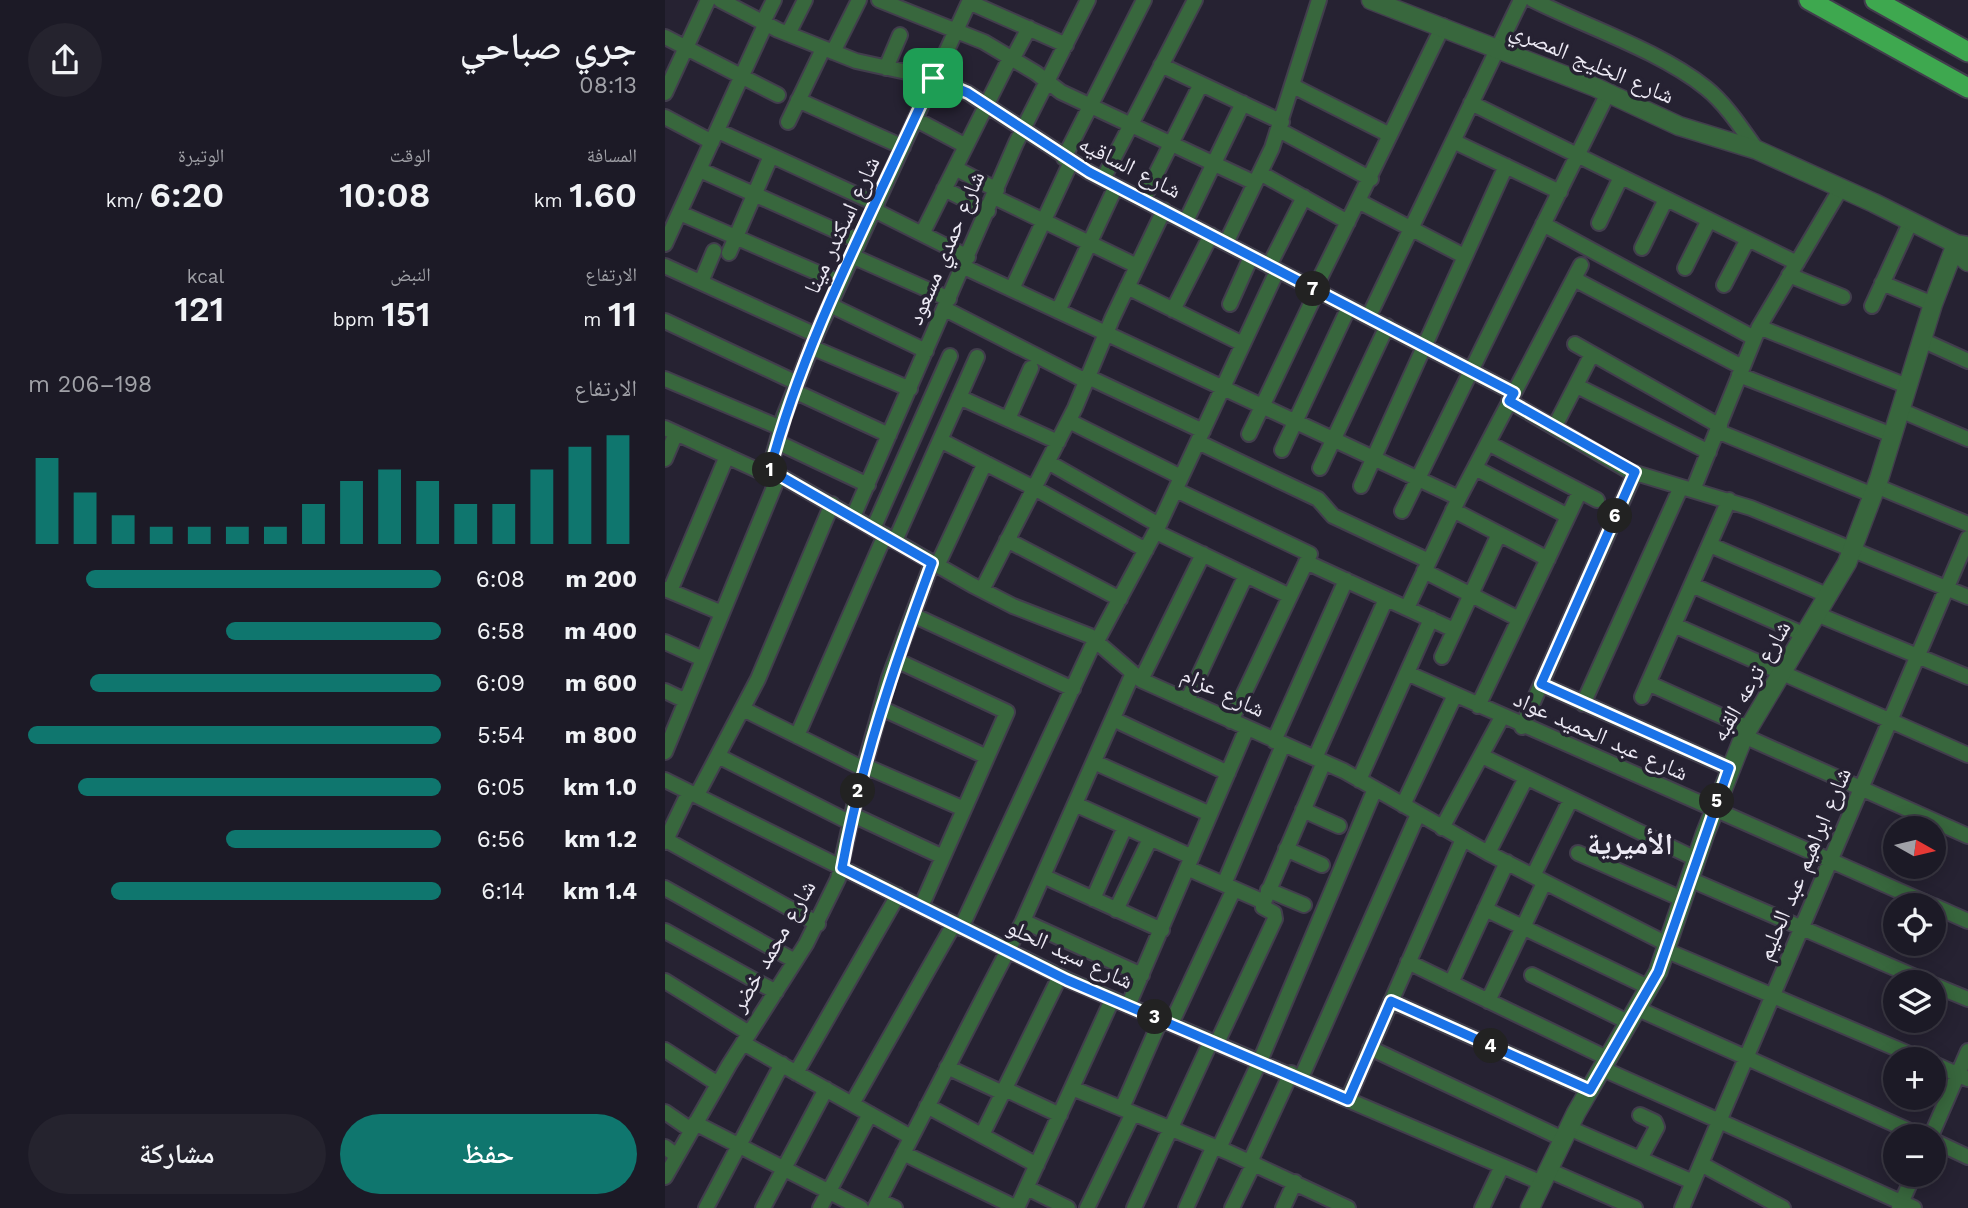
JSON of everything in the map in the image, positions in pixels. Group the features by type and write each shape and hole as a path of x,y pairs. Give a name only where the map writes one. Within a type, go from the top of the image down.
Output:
{"main road":[{"path":"1809,0 1968,88"},
{"path":"1875,0 1968,52"}],"street":[{"path":"665,93 685,49 719,0"},
{"name":"شارع الساقيه","path":"719,0 828,50 885,68 933,78 968,93 1067,160 1273,269 1423,344 1472,371 1555,426 1635,472 1729,500 1853,548 1968,597"},
{"path":"665,244 669,227 680,213 700,170 742,79 774,0"},
{"path":"789,34 805,0"},
{"path":"788,122 798,100 859,0"},
{"path":"879,0 913,6 1012,57 1047,82 1090,106 1214,165 1258,178 1304,197 1349,222"},
{"name":"شارع حمدي مسعود","path":"853,517 1022,130 1088,0"},
{"path":"1013,289 1044,221 1090,106 1144,0"},
{"path":"1058,311 1089,243 1131,125 1195,0"},
{"path":"1226,243 1280,126 1319,0"},
{"name":"شارع الخليج المصري","path":"1371,0 1608,93 1679,126 1757,150 1962,245 1962,257 1968,262"},
{"path":"1369,316 1521,0"},
{"name":"شارع الخليج المصري","path":"1533,0 1676,67 1707,89 1733,117 1757,150"},
{"path":"970,1 1066,45"},
{"name":"شارع اسكندر مينا","path":"665,752 670,724 686,701 722,613 772,473 779,435 814,341 970,1"},
{"path":"1249,434 1315,290 1443,26"},
{"path":"922,234 986,105 1029,28"},
{"path":"885,68 900,35"},
{"path":"665,37 742,79 778,95"},
{"path":"1161,65 1243,103 1371,179"},
{"path":"1143,200 1201,84"},
{"path":"1293,86 1389,135"},
{"path":"1402,511 1608,93"},
{"path":"798,100 903,146"},
{"path":"1186,221 1243,103"},
{"path":"1471,103 1748,239 1793,269 1843,297"},
{"path":"665,117 771,156 875,207 1013,289 1419,479 1499,534 1548,559"},
{"path":"915,119 966,146"},
{"path":"1453,141 1560,192"},
{"path":"701,282 735,238 771,156"},
{"path":"1361,485 1506,166"},
{"path":"955,168 1044,221 1137,267"},
{"path":"700,170 859,241"},
{"path":"1599,223 1621,177"},
{"path":"1583,704 1687,489 1709,452 1757,332 1841,188"},
{"path":"944,189 988,211"},
{"path":"852,1104 957,926 1096,640 1157,528 1243,344 1304,197"},
{"path":"1642,248 1666,199"},
{"path":"1360,202 1464,256"},
{"path":"982,590 1069,421 1106,333 1164,210"},
{"path":"680,213 839,282"},
{"path":"1685,268 1709,220"},
{"path":"1872,306 1911,221"},
{"path":"1543,224 1757,332 1907,386"},
{"path":"1173,310 1211,234"},
{"path":"1724,285 1748,239"},
{"name":"شارع ترعه القبه","path":"1530,1208 1566,1133 1650,988 1713,810 1746,732 1819,615 1853,548 1875,490 1933,304 1962,245"},
{"path":"852,256 1318,499 1333,516 1426,566 1471,595 1519,619"},
{"path":"1230,304 1251,257"},
{"path":"1407,608 1511,397 1581,265"},
{"path":"665,266 910,389"},
{"path":"1574,279 1741,371 1892,435"},
{"path":"1882,283 1933,304"},
{"path":"1127,288 1243,344"},
{"path":"830,305 924,356 943,371"},
{"path":"1282,450 1349,307"},
{"path":"665,321 889,435"},
{"path":"1319,468 1387,326"},
{"path":"1922,340 1968,361"},
{"path":"1575,344 1719,428 1968,524"},
{"path":"1555,426 1592,354"},
{"path":"797,736 884,535 950,356"},
{"path":"884,535 940,440 977,357"},
{"path":"1007,419 1031,368"},
{"path":"665,379 779,435 868,485"},
{"path":"1577,386 1709,452"},
{"path":"959,397 1058,442"},
{"path":"1900,410 1968,439"},
{"path":"1069,421 1346,580 1454,630"},
{"path":"665,459 670,430"},
{"name":"شارع عزام","path":"670,430 772,473 832,504 982,590 1096,640 1137,676 1359,780 1442,828 1666,947 1893,1047"},
{"path":"940,440 1146,550"},
{"path":"1488,443 1597,500"},
{"path":"722,613 667,590 727,456"},
{"path":"1048,462 1203,554 1290,596"},
{"name":"شارع محمد خضر","path":"665,1177 671,1152 693,1127 817,924 842,868 864,767 896,660 935,564 985,463"},
{"path":"1475,468 1568,516"},
{"path":"1523,727 1635,472"},
{"path":"1478,706 1580,491"},
{"path":"1642,697 1729,500"},
{"path":"817,924 666,841 743,709 832,504"},
{"path":"1442,657 1499,534"},
{"name":"شارع ابراهيم عبد الحليم","path":"1683,1208 1968,538"},
{"path":"1007,540 1120,598"},
{"path":"1710,545 1829,596"},
{"path":"895,1208 877,1204 1023,921 1113,719 1203,554"},
{"path":"1231,720 1308,558"},
{"path":"1187,701 1246,575"},
{"path":"1087,1208 1166,1022 1229,886 1279,743 1346,580"},
{"path":"1692,584 1805,635"},
{"path":"1134,1208 1275,919 1273,913 1263,906 1266,896 1303,810 1319,760 1386,598"},
{"path":"913,615 1073,688"},
{"path":"1819,615 1968,677"},
{"path":"1359,780 1430,619"},
{"path":"1674,625 1968,755"},
{"path":"665,642 703,659"},
{"path":"896,660 1007,712 921,906"},
{"name":"شارع عبد الحميد عواد","path":"1407,673 1523,727 1904,893"},
{"path":"1648,683 1860,790 1968,836"},
{"path":"1541,684 1729,768"},
{"path":"665,691 686,701"},
{"path":"1403,805 1455,695"},
{"path":"881,708 988,757"},
{"path":"743,709 864,767 964,809"},
{"path":"1442,828 1502,717"},
{"path":"1113,719 1228,773"},
{"path":"1128,1006 1247,728"},
{"path":"1482,755 1696,859"},
{"path":"718,756 852,819 943,857"},
{"path":"1094,762 1210,814"},
{"path":"1488,853 1526,778"},
{"name":"شارع سيد الحلو","path":"665,780 1112,1000 1296,1076 1502,1166 1545,1176 1635,1208"},
{"path":"1186,1208 1260,1061 1375,789"},
{"path":"1488,1001 1523,927 1538,879 1570,799"},
{"path":"1075,804 1150,839 1229,886 1304,905"},
{"path":"1303,810 1339,826"},
{"path":"1232,1208 1418,814"},
{"path":"1093,899 1125,827"},
{"path":"1116,909 1150,839"},
{"path":"1348,1100 1463,839"},
{"path":"1286,849 1322,865"},
{"path":"1578,853 1682,899"},
{"path":"1451,983 1507,862"},
{"path":"1043,876 1162,930"},
{"path":"1689,879 1899,970"},
{"path":"665,888 795,961"},
{"path":"796,1073 898,895"},
{"path":"1485,909 1650,988"},
{"name":"شارع عبد الحميد عواد","path":"1946,911 1968,921"},
{"path":"1023,921 1142,975"},
{"path":"665,931 776,992"},
{"path":"1408,962 1719,1121 1905,1206 1910,1187"},
{"path":"1532,975 1746,1058 1894,1124"},
{"path":"982,1135 1060,976"},
{"path":"665,981 796,1073 911,1137"},
{"path":"1946,990 1968,999"},
{"path":"904,1153 1017,1208 1112,1000"},
{"path":"1391,1001 1590,1090"},
{"path":"1370,1048 1566,1133 1640,1159 1693,1182"},
{"path":"665,1051 718,1084"},
{"path":"1938,1124 1963,1077 1968,1051"},
{"path":"706,1208 782,1064"},
{"path":"947,1067 1060,1115"},
{"path":"1946,1069 1963,1077"},
{"path":"1072,1088 1217,1147 1295,1182 1331,1204 1348,1208"},
{"path":"763,1208 826,1089"},
{"path":"927,1106 1037,1165"},
{"path":"665,1112 693,1127 739,1145 860,1208"},
{"path":"820,1208 870,1114"},
{"path":"1640,1115 1655,1122 1657,1127 1640,1159"},
{"path":"1946,1147 1968,1157"},
{"path":"1701,1164 1783,1208"},
{"path":"1482,1208 1502,1166"},
{"path":"1283,1208 1295,1182"},
{"path":"1027,1188 1068,1208"}],"district":[{"name":"الأميرية","path":"1630,843"}],"route":[{"path":"933,78 968,93 1060,156 1089,172 1277,271 1409,336 1514,393 1509,401 1635,472 1541,684 1729,768 1658,972 1590,1090 1391,1001 1348,1100 1291,1073 1067,980 842,868 857,793 889,678 932,563 770,470 784,416 818,331 933,78"}]}
